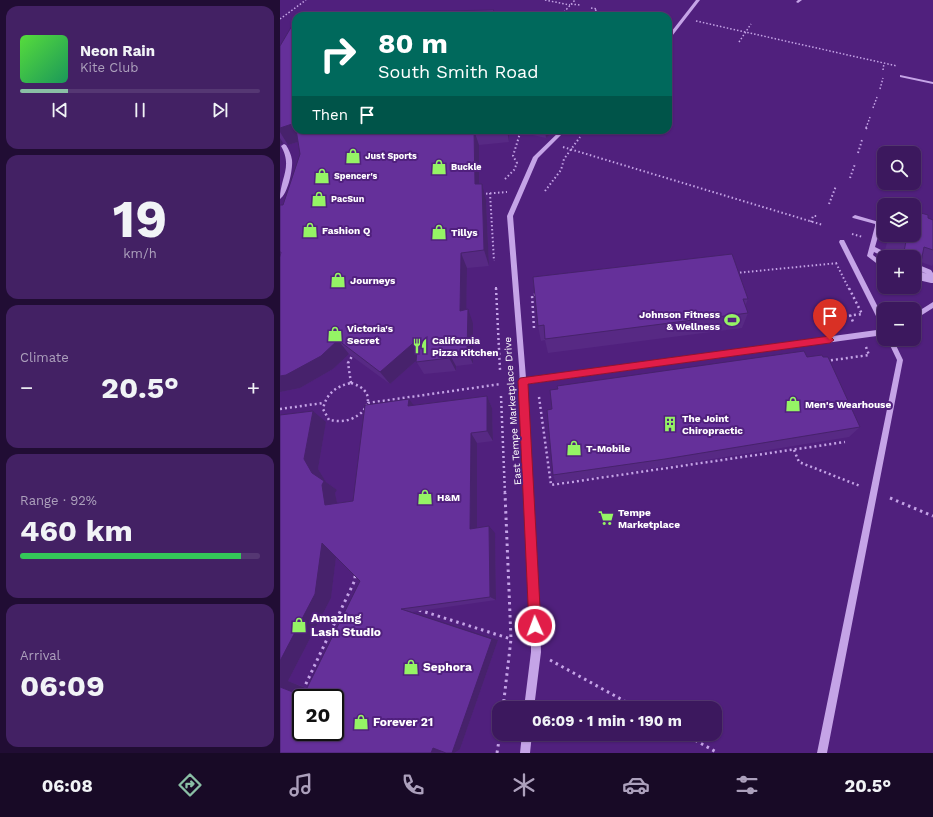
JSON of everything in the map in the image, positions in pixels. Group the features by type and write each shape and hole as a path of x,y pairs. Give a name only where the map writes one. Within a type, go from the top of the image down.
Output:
{"lane":[{"path":"672,34 698,0"},
{"path":"902,76 933,83"},
{"name":"East Tempe Marketplace Drive","path":"530,701 536,652 531,520 523,381 510,216 536,157 560,134"},
{"path":"280,197 290,173 288,151 284,146"},
{"path":"855,217 876,223 878,226 870,256 877,262"},
{"path":"842,242 877,312"},
{"path":"872,250 877,252"},
{"path":"872,250 877,255"},
{"path":"921,268 929,272 933,279"},
{"path":"921,273 933,279"},
{"path":"921,278 933,279"},
{"path":"921,313 933,305"},
{"path":"523,381 877,333"},
{"path":"822,753 900,360 893,346"},
{"path":"525,753 526,741"}],"path":[{"path":"280,20 306,0"},
{"path":"545,0 580,5"},
{"path":"564,12 575,0"},
{"path":"591,8 597,9 594,12"},
{"path":"684,18 904,68"},
{"path":"739,42 751,24"},
{"path":"883,70 884,63"},
{"path":"880,89 883,78"},
{"path":"873,108 877,97"},
{"path":"866,129 870,117"},
{"path":"505,179 514,170 517,163 513,156 520,134"},
{"path":"545,191 561,170 564,159 580,137"},
{"path":"858,153 862,140"},
{"path":"557,145 823,225"},
{"path":"850,178 855,164"},
{"path":"829,204 836,186"},
{"path":"475,195 521,190"},
{"path":"490,193 494,261"},
{"path":"811,222 812,216 818,216"},
{"path":"735,274 842,262"},
{"path":"836,263 862,314 839,317"},
{"path":"496,287 500,370"},
{"path":"534,332 532,295 540,294"},
{"path":"850,315 855,325"},
{"path":"822,362 870,355 865,346"},
{"path":"351,383 348,363 357,348"},
{"path":"367,411 368,403 368,392 362,385 351,383 344,384 331,391 324,403 323,409 329,420 344,422 359,416 368,403 501,384"},
{"path":"539,395 552,485 845,442"},
{"path":"501,396 511,639 504,701"},
{"path":"280,409 324,403"},
{"path":"794,450 799,462 860,486"},
{"path":"890,498 933,516"},
{"path":"304,689 355,580 355,572"},
{"path":"355,580 361,584"},
{"path":"414,608 511,639"},
{"path":"550,660 624,701"},
{"path":"497,753 499,741"},
{"path":"697,741 718,753"}],"building":[{"path":"494,10 492,12 388,12"},
{"path":"292,26 292,124 280,128 280,46"},
{"path":"297,134 474,134 475,184 482,184 484,250 461,253 460,311 468,309 467,351 449,353 449,358 416,362 418,339 380,372 338,340 321,356 286,375 280,376 280,205 283,205 300,154"},
{"path":"921,213 928,215 928,218 933,220 933,250 924,247 921,262 921,250 904,250 906,242 921,242"},
{"path":"732,254 748,299 743,299 748,313 545,339 544,325 538,326 533,277"},
{"path":"804,351 807,357 822,355 823,357 828,357 860,427 665,459 553,475 547,410 552,409 550,390 558,389 557,386"},
{"path":"487,396 487,431 471,433 470,529 489,526 490,597 401,609 492,639 452,753 446,753 433,748 431,753 280,753 280,687 292,692 292,741 344,741 344,689 306,689 360,581 322,543 315,594 280,661 280,415 313,411 304,459 312,473 324,481 322,485 325,505 353,501 365,405 409,399 408,406"}],"place":[{"name":"Just Sports","path":"353,156"},
{"name":"Buckle","path":"439,167"},
{"name":"Spencer's","path":"322,176"},
{"name":"PacSun","path":"319,199"},
{"name":"Fashion Q","path":"310,230"},
{"name":"Tillys","path":"439,232"},
{"name":"Journeys","path":"338,280"},
{"name":"Johnson Fitness & Wellness","path":"732,320"},
{"name":"Victoria's Secret","path":"335,334"},
{"name":"California Pizza Kitchen","path":"420,346"},
{"name":"Men's Wearhouse","path":"793,404"},
{"name":"The Joint Chiropractic","path":"670,424"},
{"name":"T-Mobile","path":"574,448"},
{"name":"H&M","path":"425,497"},
{"name":"Tempe Marketplace","path":"606,518"},
{"name":"Amazing Lash Studio","path":"299,625"},
{"name":"Sephora","path":"411,667"},
{"name":"Forever 21","path":"361,722"}],"route":[{"path":"535,626 535,600 523,381 830,340"}]}
